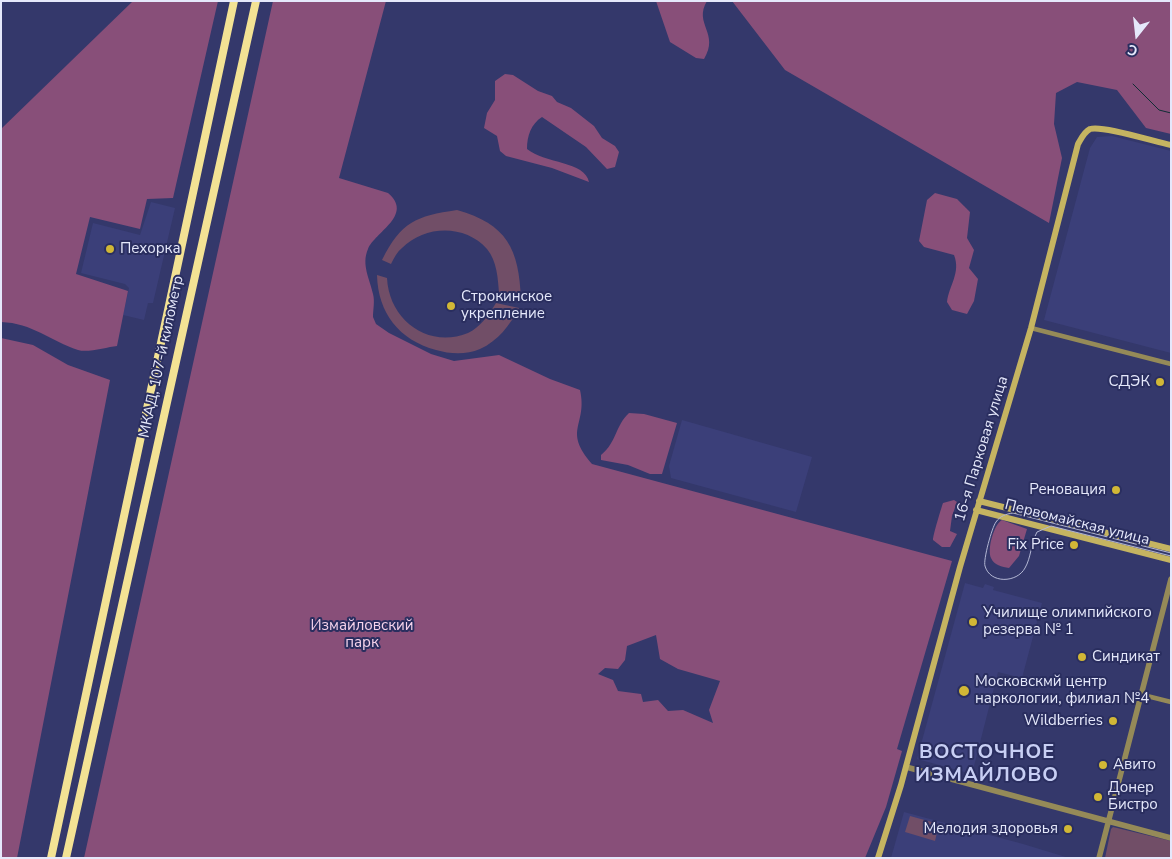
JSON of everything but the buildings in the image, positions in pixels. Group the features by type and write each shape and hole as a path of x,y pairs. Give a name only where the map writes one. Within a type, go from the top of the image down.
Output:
{"highway":[{"name":"МКАД, 107-й километр","path":"51,858 234,1"},
{"name":"МКАД, 107-й километр","path":"66,858 256,1"}],"main road":[{"name":"16-я Парковая улица","path":"878,858 906,767 976,510 1032,328 1078,144 1084,134 1090,129 1103,129 1171,146"},
{"name":"Первомайская улица","path":"979,501 1171,549"},
{"name":"Первомайская улица","path":"976,510 1171,560"}],"street":[{"path":"1032,328 1171,364"},
{"path":"1099,858 1171,579"},
{"path":"1142,695 1171,702"},
{"path":"906,767 1171,838"}],"shaded area":[{"path":"1112,136 1171,151 1171,353 1044,320 1090,148 1097,137"},
{"path":"151,202 175,208 153,303 148,303 144,320 123,315 129,288 125,284 81,273 93,223 140,235"},
{"path":"457,210 488,223 499,231 507,241 517,266 521,299 499,293 493,259 487,249 468,235 445,230 422,235 411,240 400,250 391,264 382,260 396,237 411,223 420,218"},
{"path":"377,275 387,278 389,293 395,307 403,318 425,334 453,337 468,333 484,320 496,303 519,308 503,332 486,346 464,353 441,351 411,339 393,323 381,301"},
{"path":"682,420 812,457 796,512 671,478 669,466"},
{"path":"965,583 983,588 985,584 994,587 993,590 1042,603 1022,678 998,672 972,774 917,759"},
{"path":"904,812 1023,844 1069,858 891,858"},
{"path":"910,816 939,824 935,841 905,832"},
{"path":"1113,827 1171,841 1171,858 1105,858"}],"green space":[{"path":"133,1 218,1 173,198 147,199 140,229 90,217 76,274 128,291 117,346 82,351 32,329 1,322 1,129"},
{"name":"Измайловский парк","path":"273,1 386,1 339,178 388,193 395,201 397,209 395,216 368,249 365,261 374,297 373,317 376,324 389,333 431,354 454,361 499,355 550,379 580,390 582,402 577,435 583,452 592,464 952,561 897,749 902,751 886,807 865,858 84,858","holes":["656,635 660,659 678,669 720,681 709,710 713,723 683,710 668,711 658,700 643,702 641,694 618,691 613,680 598,674 605,668 618,669 625,660 627,646"]},
{"path":"656,1 707,1 703,16 709,42 704,59 696,58 670,42"},
{"path":"732,1 1171,1 1171,134 1146,128 1117,90 1077,82 1056,93 1054,124 1062,158 1049,223 785,70"},
{"path":"505,74 513,75 538,91 552,96 557,102 571,108 594,126 602,138 615,146 619,152 615,167 607,169 586,147 542,117 530,131 527,149 544,158 580,170 586,175 589,182 552,168 506,156 500,151 497,136 484,128 487,113 495,100 495,81"},
{"path":"935,193 957,199 970,212 967,238 974,250 969,268 978,279 974,301 967,314 952,310 947,302 956,268 954,255 924,247 919,241 927,200"},
{"path":"1,338 33,345 68,365 110,380 17,858 1,858"},
{"path":"629,413 644,414 677,423 662,474 650,474 628,465 601,460 601,455 610,445 621,423"},
{"path":"954,500 957,502 952,516 950,531 957,534 950,547 942,547 933,540 934,533 943,503"},
{"path":"1002,520 1027,529 1019,556 1009,568 996,564 990,554 994,531"}],"waterway":[{"path":"1133,84 1159,110 1171,113"}],"tram line":[{"path":"1171,553 1013,513 999,518 996,522 988,544 985,566 992,576 1004,579 1016,577 1027,564 1037,532 1051,526 1171,556"}],"place":[{"name":"Пехорка","path":"110,249"},
{"name":"Строкинское укрепление","path":"451,306"},
{"name":"СДЭК","path":"1160,382"},
{"name":"Реновация","path":"1116,490"},
{"name":"Fix Price","path":"1074,545"},
{"name":"Училище олимпийского резерва № 1","path":"973,622"},
{"name":"Синдикат","path":"1082,657"},
{"name":"Московскмй центр наркологии, филиал №4","path":"964,691"},
{"name":"Wildberries","path":"1113,721"},
{"name":"Авито","path":"1103,765"},
{"name":"Донер Бистро","path":"1098,797"},
{"name":"Мелодия здоровья","path":"1068,829"}],"district":[{"name":"ВОСТОЧНОЕ ИЗМАЙЛОВО","path":"987,764"}]}
